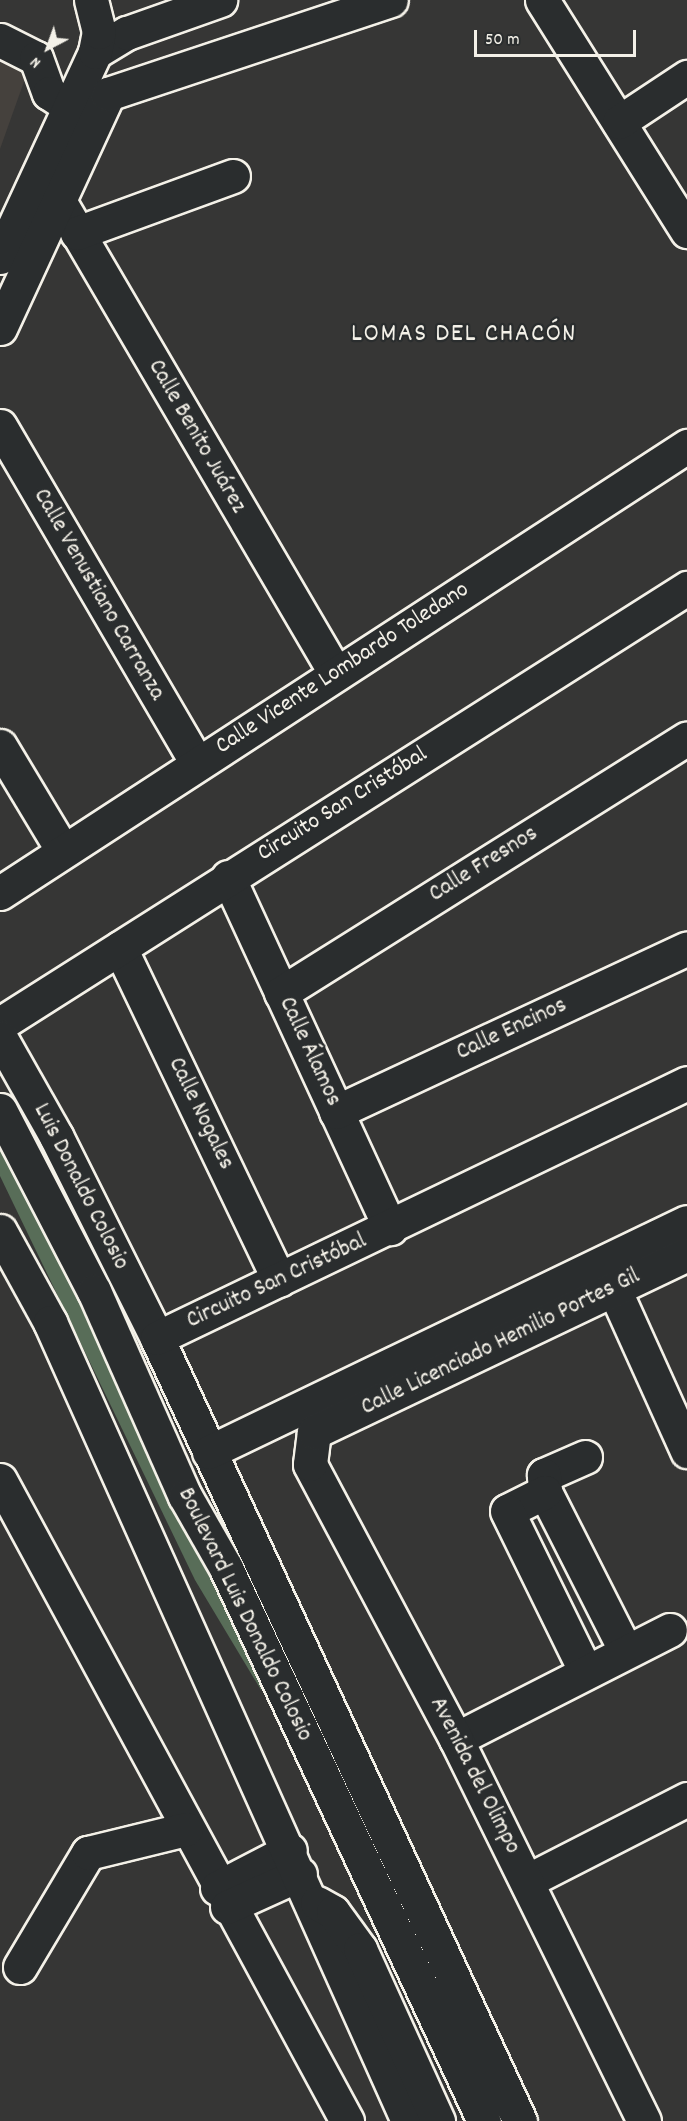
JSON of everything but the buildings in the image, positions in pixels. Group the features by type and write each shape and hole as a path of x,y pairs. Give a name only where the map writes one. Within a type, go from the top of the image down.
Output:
{"street":[{"path":"0,257 95,52 99,32 91,0"},
{"path":"95,52 127,33 220,0"},
{"path":"0,328 108,94 391,0"},
{"path":"542,0 687,231"},
{"path":"0,40 36,58 49,93 65,114"},
{"path":"619,122 687,77"},
{"path":"0,212 28,147 65,114"},
{"path":"77,233 233,176"},
{"name":"Calle Benito Juárez","path":"58,199 336,674"},
{"name":"Calle Venustiano Carranza","path":"0,426 197,763"},
{"name":"Calle Vicente Lombardo Toledano","path":"0,893 687,446"},
{"name":"Circuito San Cristóbal","path":"0,1024 228,877 687,588"},
{"name":"Calle Fresnos","path":"281,993 687,738"},
{"path":"0,746 63,851"},
{"name":"Calle Álamos","path":"228,877 390,1228"},
{"name":"Calle Nogales","path":"120,948 279,1280"},
{"name":"Calle Encinos","path":"336,1112 687,948"},
{"name":"Luis Donaldo Colosio","path":"0,1037 56,1136 157,1338 520,2121"},
{"name":"Circuito San Cristóbal","path":"157,1338 390,1228 687,1083"},
{"name":"Boulevard Luis Donaldo Colosio","path":"0,1110 37,1173 185,1496 226,1568 484,2121"},
{"path":"209,1452 687,1222"},
{"path":"0,1231 50,1322 300,1874 408,2121"},
{"name":"Calle Licenciado Hemilio Portes Gil","path":"314,1432 687,1254"},
{"path":"614,1289 687,1451"},
{"name":"Avenida del Olimpo","path":"314,1432 310,1464 456,1739 644,2121"},
{"path":"585,1457 544,1483 507,1511 586,1672"},
{"path":"0,1480 222,1898 346,2121"},
{"path":"544,1483 626,1652"},
{"path":"456,1739 670,1630"},
{"path":"527,1881 687,1799"},
{"path":"20,1967 87,1853 186,1828"},
{"path":"222,1898 300,1874"},
{"path":"300,1874 333,1912 360,1949 438,2121"}],"shaded area":[{"path":"0,56 17,62 26,76 0,149"}],"green space":[{"path":"0,1130 265,1686 261,1690 195,1580 0,1176"}],"district":[{"name":"LOMAS DEL CHACÓN","path":"464,335"}]}
